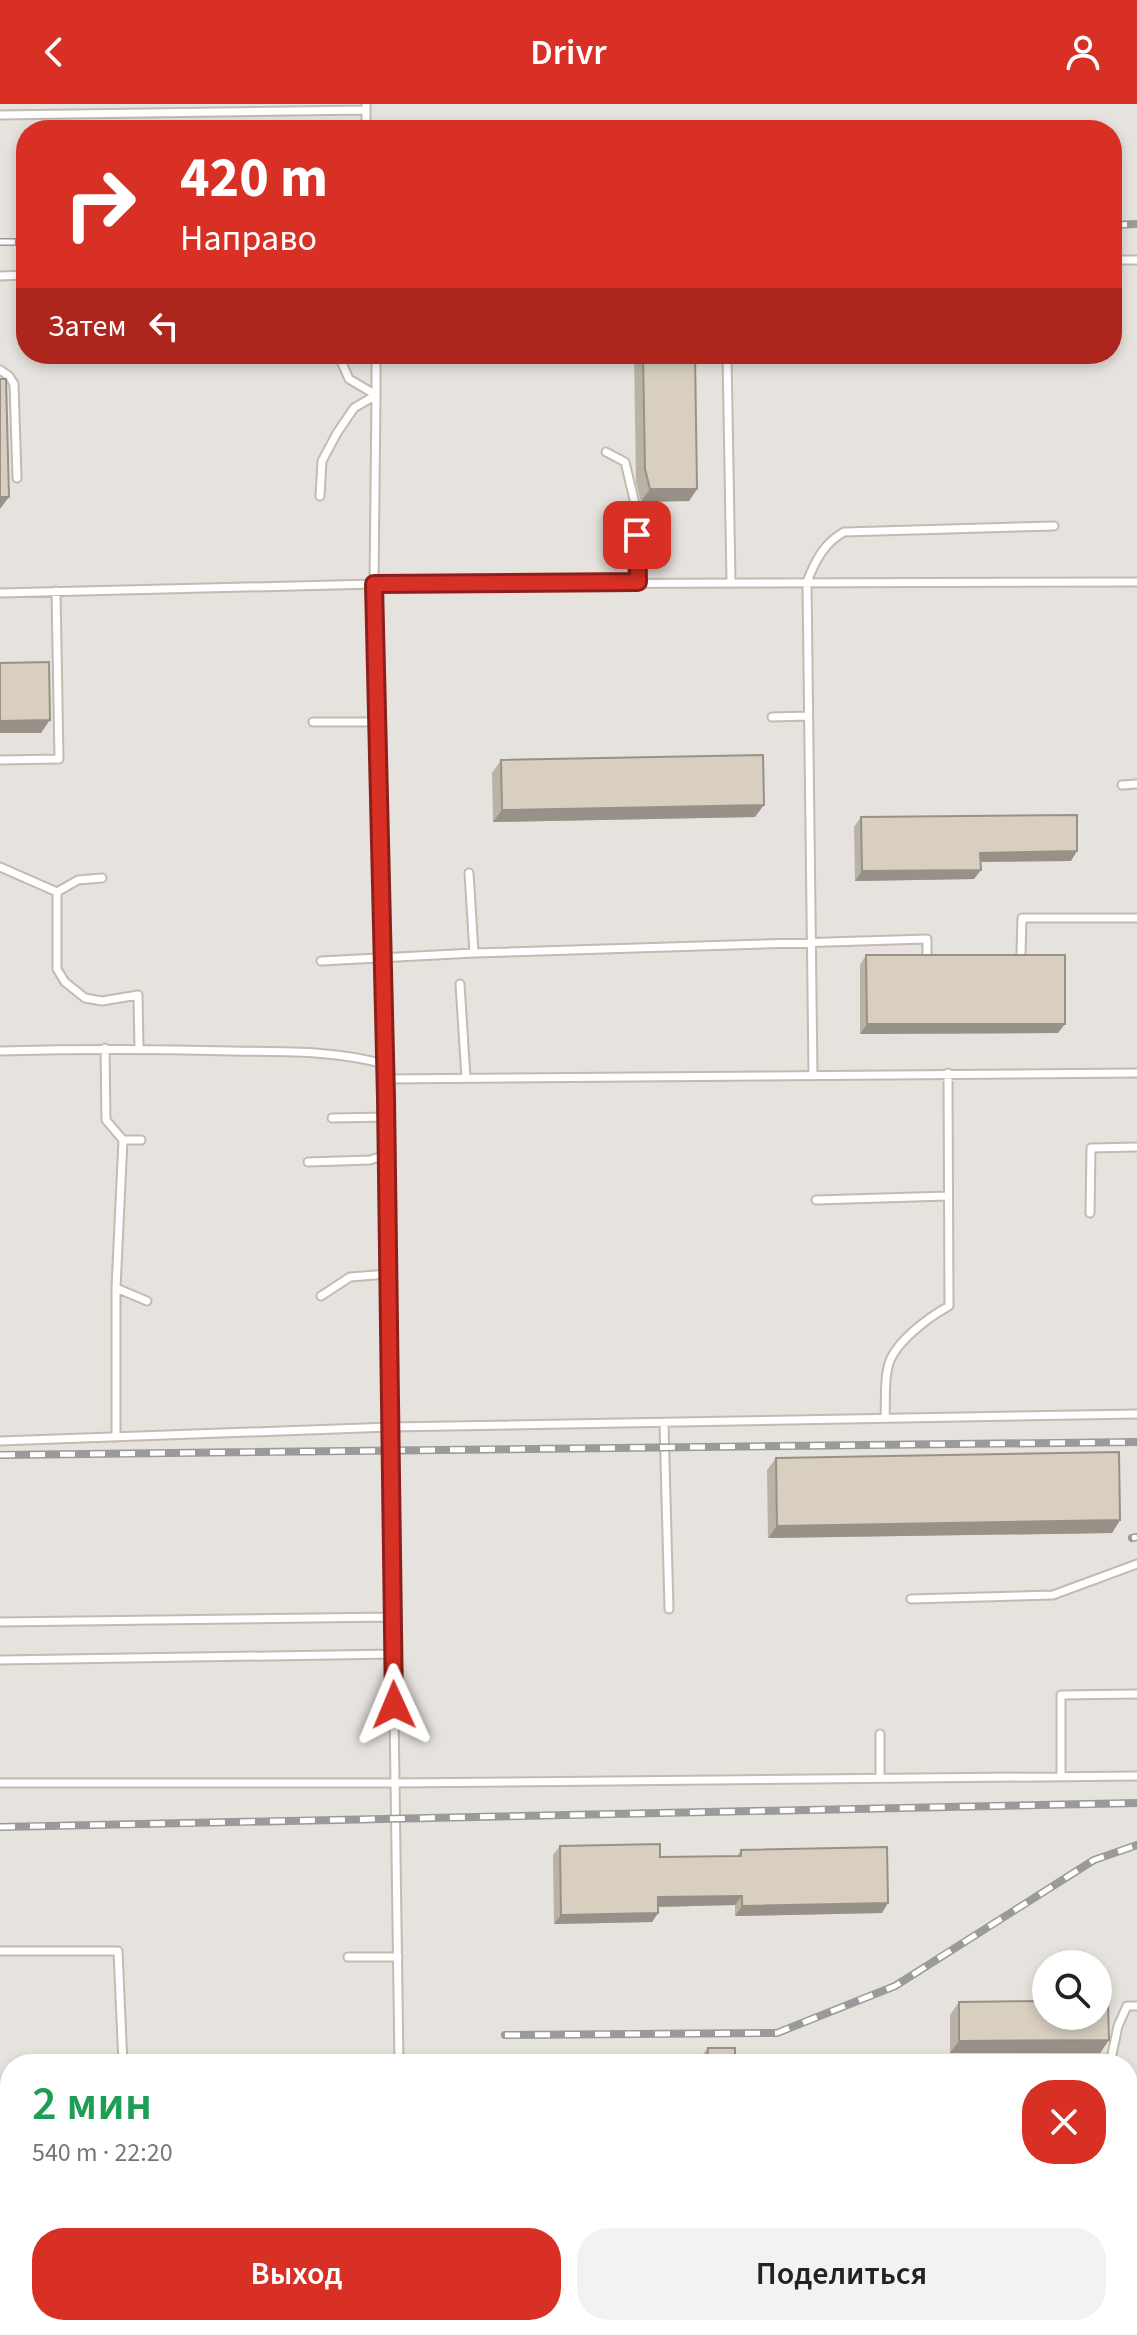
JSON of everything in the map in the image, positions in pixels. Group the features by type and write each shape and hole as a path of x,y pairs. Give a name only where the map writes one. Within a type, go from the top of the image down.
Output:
{"lane":[{"path":"0,115 366,107"},
{"path":"342,364 349,379 376,395"},
{"path":"376,364 374,584 386,1117 399,2054"},
{"path":"727,364 731,582"},
{"path":"0,370 14,384 17,478"},
{"path":"320,496 322,461 337,433 354,408 376,395"},
{"path":"606,452 625,462 637,512 638,582"},
{"path":"813,1076 807,582 814,562 833,538 844,532 1054,526"},
{"path":"0,593 374,584 1137,582"},
{"path":"0,760 59,759 56,591"},
{"path":"772,717 808,716"},
{"path":"313,722 377,722"},
{"path":"1122,785 1137,784"},
{"path":"0,867 57,892"},
{"path":"469,873 474,953"},
{"path":"57,892 78,880 102,878"},
{"path":"57,892 57,969 65,982 85,998 102,1001 138,995 139,1049"},
{"path":"1021,953 1022,918 1137,918"},
{"path":"321,961 474,953 927,939 927,960"},
{"path":"460,984 466,1078"},
{"path":"0,1051 105,1048 321,1053 358,1057 384,1064"},
{"path":"105,1048 106,1120 123,1140 116,1288 116,1437"},
{"path":"885,1418 888,1366 911,1335 949,1306 948,1073"},
{"path":"385,1079 1137,1073"},
{"path":"332,1118 386,1117"},
{"path":"123,1140 141,1140"},
{"path":"1090,1213 1091,1148 1137,1147"},
{"path":"308,1162 370,1160 386,1155"},
{"path":"816,1200 947,1196"},
{"path":"321,1296 350,1277 388,1274"},
{"path":"116,1288 147,1301"},
{"path":"0,1441 390,1427 1137,1414"},
{"path":"664,1423 669,1609"},
{"path":"911,1599 1053,1595 1137,1564"},
{"path":"0,1622 393,1617"},
{"path":"0,1660 394,1654"},
{"path":"1061,1776 1061,1695 1137,1694"},
{"path":"880,1734 880,1777"},
{"path":"0,1783 395,1783 1137,1776"},
{"path":"0,1951 118,1951 123,2054"},
{"path":"348,1957 398,1957"},
{"path":"1112,2054 1118,2026 1127,2006 1137,2006"}],"shaded area":[{"path":"0,104 1137,104 1137,2054 0,2054"}],"building":[{"path":"643,364 695,364 697,489 650,489 645,469"},
{"path":"0,379 6,379 9,497 0,497"},
{"path":"49,662 50,720 0,721 0,663"},
{"path":"763,755 764,805 502,810 501,760"},
{"path":"1077,815 1077,851 980,853 981,870 862,871 861,817"},
{"path":"866,955 1065,955 1065,1024 867,1024"},
{"path":"1119,1452 1120,1520 777,1526 776,1458"},
{"path":"660,1844 660,1857 741,1856 741,1850 887,1847 888,1903 742,1906 742,1896 658,1897 658,1913 561,1915 560,1846"},
{"path":"1032,2001 1032,2030 1109,2030 1109,2040 959,2041 959,2002"},
{"path":"708,2048 735,2048 735,2054 708,2054"}],"railway":[{"path":"1122,225 1137,224"},
{"path":"0,242 16,242"},
{"path":"0,1455 1137,1442"},
{"path":"1132,1538 1137,1537"},
{"path":"0,1827 1137,1803"},
{"path":"505,2035 777,2033 895,1986 1094,1860 1137,1845"}],"route":[{"path":"394,1705 386,1098 374,584 638,582 637,535"}]}
